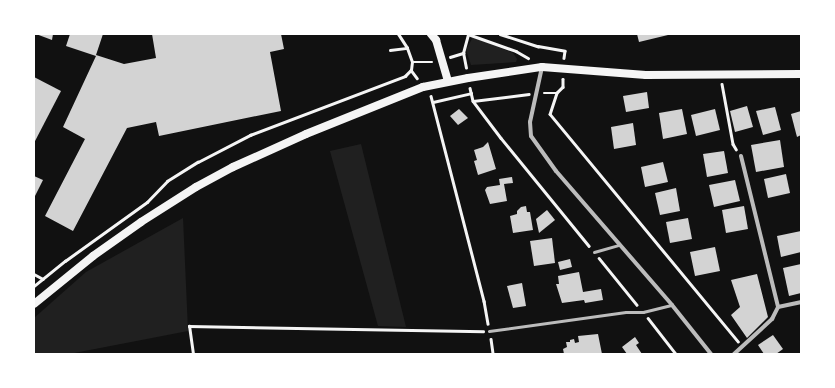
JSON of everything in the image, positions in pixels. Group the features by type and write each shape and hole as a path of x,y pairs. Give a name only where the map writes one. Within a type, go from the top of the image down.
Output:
{"main road":[{"path":"431,34 436,40 448,81"},
{"path":"34,304 93,256 141,222 233,167 306,134 426,87 448,81 542,67 646,75 720,76 801,74"}],"street":[{"path":"542,67 538,93 530,122 531,136 556,172 672,305 711,354"},
{"path":"734,354 772,320 778,307 741,156"},
{"path":"778,307 801,302"}],"lane":[{"path":"594,252 619,245"},
{"path":"489,331 626,312 658,310 672,305"}],"path":[{"path":"398,34 407,48 412,62 411,70"},
{"path":"463,53 468,34 516,51 542,67"},
{"path":"500,34 538,46 565,51 564,59"},
{"path":"390,50 407,48"},
{"path":"564,68 563,87 557,93 550,114 742,346"},
{"path":"720,76 733,144 741,156"},
{"path":"426,87 433,102 484,301 493,354"},
{"path":"426,87 433,102"},
{"path":"433,102 471,93 473,101 501,138 676,354"},
{"path":"473,101 517,94 557,93"},
{"path":"34,274 43,279"},
{"path":"193,354 189,326 489,331"}],"shaded area":[{"path":"473,37 513,53 517,59 516,62 471,65 466,50"},
{"path":"361,144 406,327 378,326 330,151"},
{"path":"183,218 188,331 69,354 34,354 34,318 86,272"}],"building":[{"path":"36,34 53,34 52,40"},
{"path":"70,34 103,34 96,55 124,64 156,58 152,34 281,34 284,49 270,52 281,111 159,136 156,122 127,128 73,231 45,216 85,139 63,127 96,56 66,46"},
{"path":"637,34 668,34 668,35 639,42"},
{"path":"34,77 61,91 34,143"},
{"path":"647,92 649,108 626,112 623,96"},
{"path":"747,106 753,127 735,132 730,111"},
{"path":"775,107 781,130 763,135 756,111"},
{"path":"459,109 468,118 458,125 450,116"},
{"path":"682,109 687,134 663,139 659,113"},
{"path":"715,109 720,130 696,136 691,115"},
{"path":"801,111 801,135 797,137 791,114"},
{"path":"633,123 636,145 614,149 611,127"},
{"path":"780,140 784,167 756,172 751,145"},
{"path":"488,142 496,169 478,175 474,161 477,160 474,150 483,147"},
{"path":"724,151 728,173 707,177 703,154"},
{"path":"663,162 668,182 645,187 641,167"},
{"path":"786,174 790,193 768,198 764,179"},
{"path":"34,176 43,180 34,198"},
{"path":"512,177 513,183 504,184 507,201 490,204 485,190 487,187 500,185 499,179"},
{"path":"735,180 740,201 714,207 709,185"},
{"path":"676,188 680,211 660,215 655,193"},
{"path":"526,206 527,212 530,212 533,230 513,233 510,216 517,214 517,211 521,207"},
{"path":"744,206 748,229 726,233 722,210"},
{"path":"547,210 555,220 539,233 536,219"},
{"path":"688,218 692,239 670,243 666,222"},
{"path":"801,231 801,252 781,257 777,236"},
{"path":"552,238 555,263 534,266 530,241"},
{"path":"715,247 720,271 695,276 690,252"},
{"path":"570,259 572,267 560,270 558,262"},
{"path":"801,264 801,293 789,296 783,268"},
{"path":"579,272 583,292 601,289 603,300 585,303 584,300 562,303 556,284 559,284 558,276"},
{"path":"757,274 768,317 747,338 731,315 740,307 731,280"},
{"path":"522,283 526,306 513,308 507,286"},
{"path":"598,334 602,354 564,354 563,349 567,347 566,342 570,342 570,340 574,339 575,343 579,342 578,336"},
{"path":"773,335 783,349 776,354 764,354 758,345"},
{"path":"635,337 639,343 636,345 642,354 627,354 622,347"}]}
